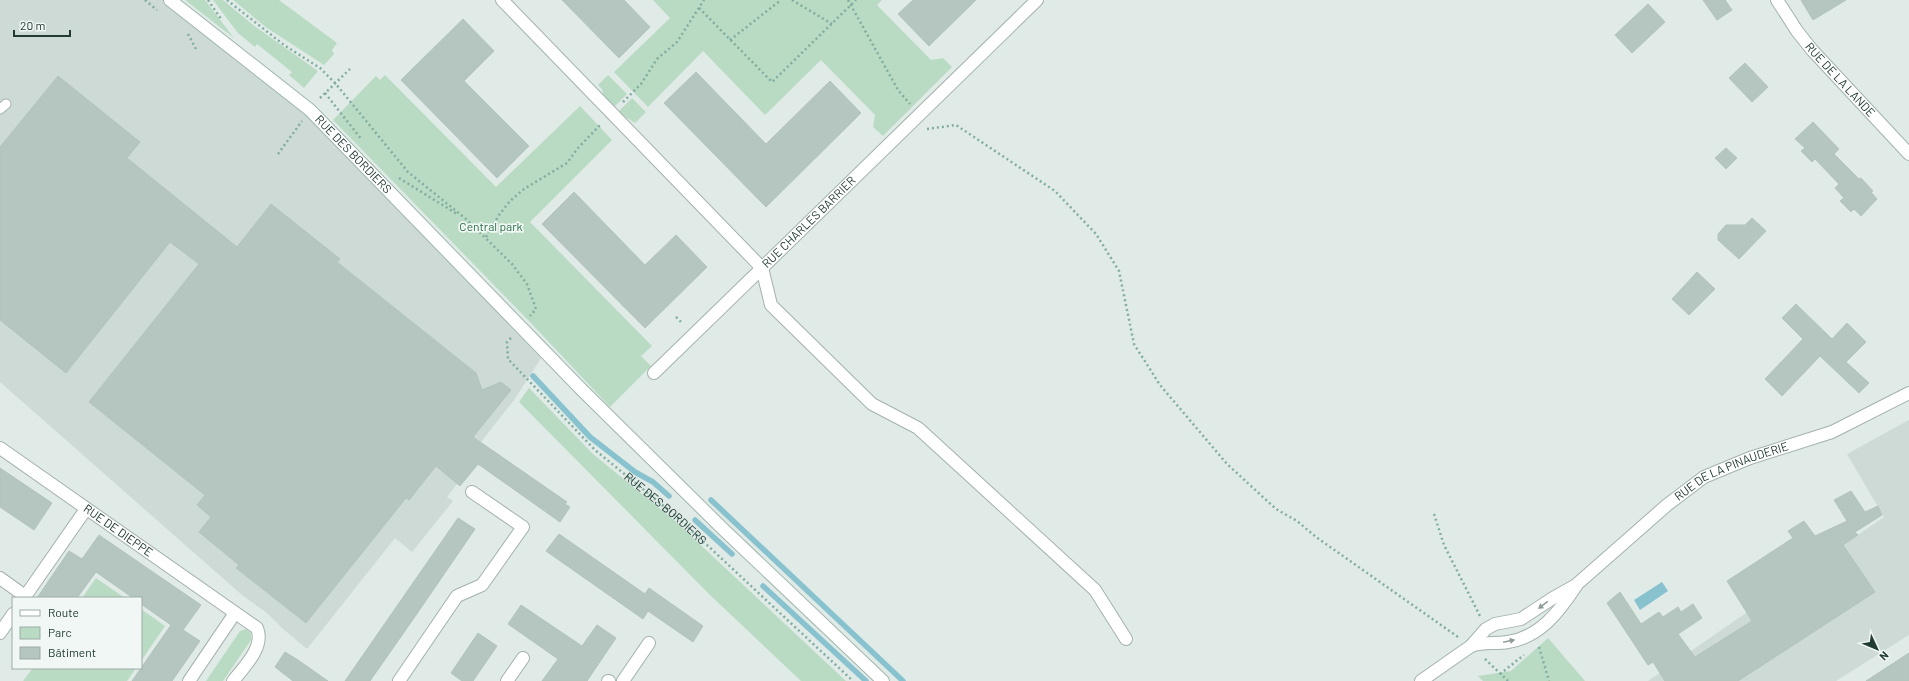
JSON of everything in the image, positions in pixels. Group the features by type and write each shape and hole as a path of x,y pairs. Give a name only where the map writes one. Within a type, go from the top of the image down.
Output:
{"street":[{"name":"RUE DES BORDIERS","path":"170,0 310,110 520,327 723,529 883,681"},
{"name":"RUE CHARLES BARRIER","path":"502,0 762,268 1037,0"},
{"name":"RUE DE LA LANDE","path":"1777,0 1797,31 1812,50 1909,154"},
{"path":"654,374 762,268"},
{"path":"762,268 771,305 872,404 918,428 1095,590 1126,639"},
{"name":"RUE DE LA PINAUDERIE","path":"1421,681 1470,646 1486,628 1495,624 1521,619 1576,585 1667,505 1704,477 1750,458 1832,432 1909,393"},
{"name":"RUE DE DIEPPE","path":"0,448 257,628 260,636 258,646 234,681"},
{"path":"399,681 457,596 482,585 523,527 472,492"},
{"path":"0,578 25,597 86,509"},
{"name":"RUE DE LA PINAUDERIE","path":"1470,646 1483,642 1510,642 1537,630 1557,614 1576,585"},
{"path":"189,681 235,613"},
{"path":"0,633 12,615"},
{"path":"623,681 649,643"},
{"path":"507,681 523,658"}],"path":[{"name":"RUE DES BORDIERS","path":"227,0 284,44 320,68 335,83 408,172 466,219 512,264 527,284 536,309 507,342 508,359 516,370 595,450 677,517 853,681"},
{"path":"730,40 781,0"},
{"path":"792,0 832,24"},
{"path":"848,0 898,90 917,117 928,129 956,125 1055,191 1096,234 1119,271 1134,344 1160,385 1227,464 1276,509 1297,521 1316,537 1470,646 1508,681"},
{"path":"699,8 772,82 856,0"},
{"path":"315,103 350,69"},
{"name":"RUE DES BORDIERS","path":"325,94 364,142"},
{"path":"278,154 296,131 304,117"},
{"name":"RUE DES BORDIERS","path":"398,177 466,219"},
{"path":"1434,514 1444,544 1486,628"},
{"path":"1533,647 1538,643 1549,681"},
{"path":"1500,674 1527,652"}],"shaded area":[{"path":"0,0 170,0 292,95 545,352 514,400 452,479 457,484 447,497 453,501 412,552 395,538 307,649 267,613 242,595 0,382"},
{"path":"1909,420 1909,635 1836,681 1648,681 1884,517 1847,454"}],"green space":[{"path":"185,0 205,0 234,38"},
{"path":"213,0 223,0 253,25 318,71 304,88 289,75 292,72 257,44 255,47 238,33"},
{"path":"233,0 279,0 337,43 332,50 334,54 324,65 267,28"},
{"path":"653,0 882,0 877,5 931,60 943,58 952,67 883,136 873,127 875,115 821,60 765,115 703,51 648,107 614,72 670,18"},
{"name":"Central park","path":"385,75 496,187 580,106 612,140 530,222 652,346 641,356 651,366 610,407 530,322 333,120 376,76 380,80"},
{"path":"608,75 627,94 614,107 604,98 602,89 598,85"},
{"path":"632,98 646,112 635,123 618,112"},
{"path":"529,388 593,454 675,521 846,681 801,681 710,595 519,402"},
{"path":"96,578 124,597 83,597"},
{"path":"142,610 165,626 142,660"},
{"path":"246,629 251,633 251,640 223,681 206,681 240,631"},
{"path":"1548,638 1585,681 1483,681 1478,676 1511,671"},
{"path":"32,669 135,669 127,681 23,681"}],"water":[{"path":"1662,582 1668,591 1640,610 1634,600"}],"building":[{"path":"562,0 624,0 650,27 619,58"},
{"path":"913,0 976,0 929,46 898,14"},
{"path":"1703,0 1725,0 1732,10 1717,20"},
{"path":"1801,0 1846,0 1813,20"},
{"path":"1648,4 1665,22 1632,53 1615,35"},
{"path":"463,19 494,51 464,81 529,146 497,178 401,80"},
{"path":"1745,63 1768,87 1752,102 1729,78"},
{"path":"696,72 766,144 830,81 861,113 766,207 664,103"},
{"path":"58,76 140,142 127,158 237,247 271,204 340,259 337,262 476,373 482,390 501,382 511,390 473,437 567,502 565,504 570,507 560,522 478,464 460,486 436,466 409,500 406,498 306,623 236,568 239,565 199,532 211,517 197,505 205,495 89,402 199,264 170,242 66,373 0,320 0,147"},
{"path":"1813,122 1839,149 1834,154 1873,191 1871,192 1877,199 1861,216 1854,209 1851,212 1840,201 1844,198 1835,188 1839,184 1815,159 1812,162 1801,151 1805,148 1795,139"},
{"path":"1726,148 1737,158 1726,169 1715,158"},
{"path":"574,192 645,265 676,235 707,267 645,328 542,224"},
{"path":"1752,218 1766,231 1739,259 1718,240 1718,234 1726,225 1745,225"},
{"path":"1697,272 1715,289 1689,315 1672,299"},
{"path":"1796,304 1832,339 1847,323 1866,342 1846,362 1869,383 1859,393 1820,356 1782,396 1765,379 1803,339 1782,318"},
{"path":"0,468 52,503 34,530 0,507"},
{"path":"1851,491 1865,512 1878,506 1882,515 1855,532 1858,535 1843,545 1875,592 1738,681 1665,681 1653,662 1648,665 1607,603 1620,592 1641,624 1659,612 1663,617 1678,607 1681,612 1693,604 1702,618 1678,634 1695,657 1752,621 1727,581 1793,538 1788,531 1804,521 1815,536 1847,521 1834,500"},
{"path":"458,518 475,529 414,618 370,681 345,681"},
{"path":"559,534 645,594 649,588 703,626 693,642 648,611 643,619 546,551"},
{"path":"99,535 201,605 183,630 200,641 172,681 132,681 140,669 142,669 142,667 171,625 142,605 142,597 132,597 96,572 78,597 38,597 69,551 82,559"},
{"path":"521,605 582,646 597,625 616,638 587,681 542,681 558,659 508,624"},
{"path":"478,633 497,646 473,681 462,681 451,673"},
{"path":"285,652 328,681 293,681 275,667"},
{"path":"1909,653 1909,681 1866,681"}],"waterway":[{"path":"533,376 590,437 635,472 653,482 669,496"},
{"path":"711,500 903,681"},
{"path":"695,520 732,554"},
{"path":"763,586 866,681"}]}
